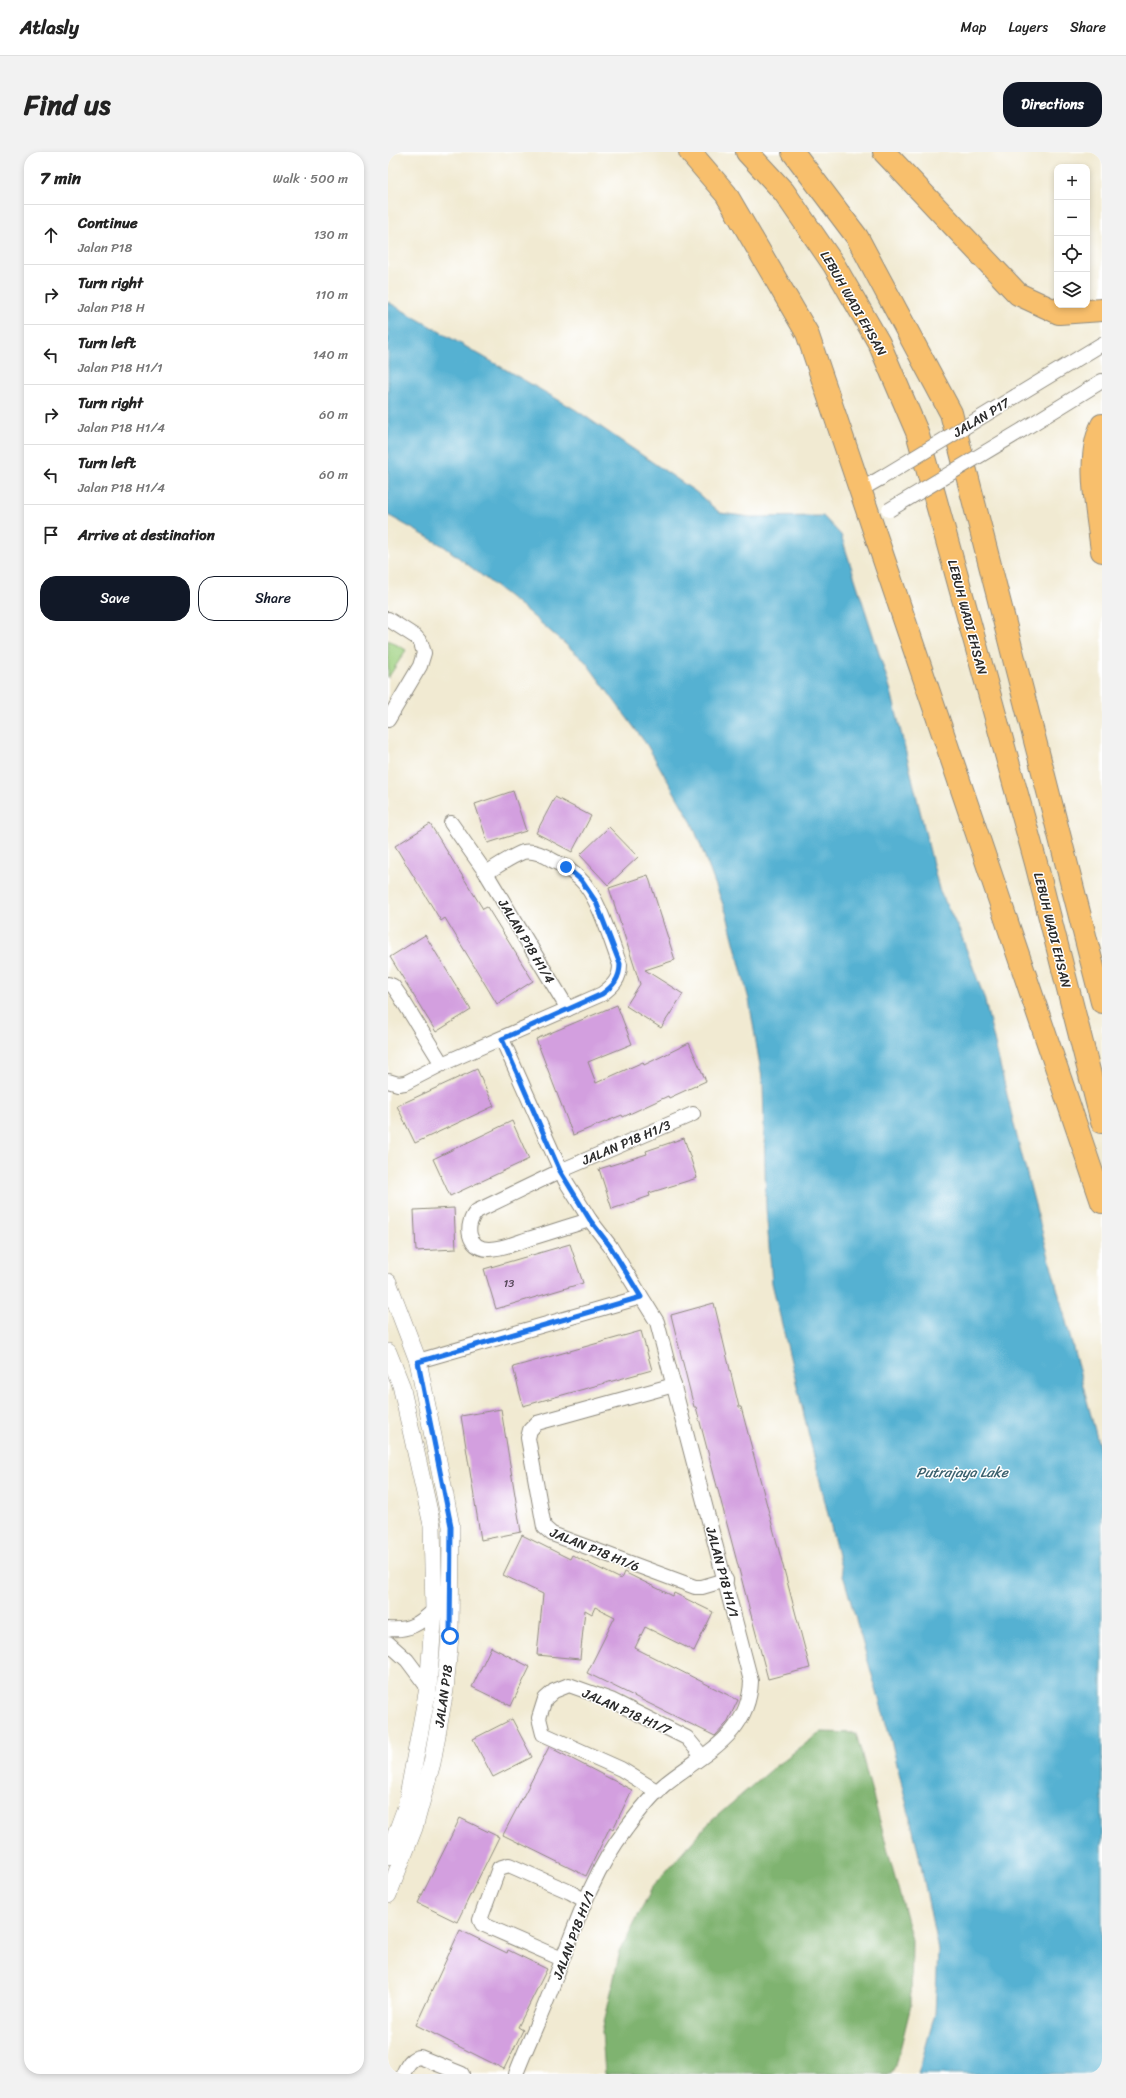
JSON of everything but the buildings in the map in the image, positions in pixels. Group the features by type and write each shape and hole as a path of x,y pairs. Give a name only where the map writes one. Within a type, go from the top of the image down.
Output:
{"main road":[{"path":"690,152 726,194 807,334 870,523 966,800 1056,1071 1102,1202"},
{"name":"LEBUH WADI EHSAN","path":"747,152 784,192 834,265 879,343 917,432 1036,862 1102,1122"},
{"path":"793,152 857,237 951,413 1102,1002"},
{"path":"884,152 1018,294 1059,313 1102,310"},
{"path":"1102,425 1098,433 1094,454 1102,551"}],"street":[{"name":"JALAN P17","path":"860,490 1102,344"},
{"path":"870,523 1102,382"},
{"path":"388,619 416,637 421,642 424,653 420,666 388,720"},
{"name":"JALAN P18 H1/4","path":"451,823 486,873 568,1009"},
{"path":"388,1081 398,1084 405,1082 442,1064 568,1009 609,989 616,982 620,973 620,964 596,902 581,880 566,867 537,853 524,852 486,873"},
{"path":"388,984 393,986 400,996 442,1064"},
{"name":"JALAN P18 H1/1","path":"502,1039 560,1171 590,1220 610,1246 657,1322 750,1674 750,1700 733,1732 658,1792 626,1830 584,1900 556,1979 516,2074"},
{"name":"JALAN P18 H1/3","path":"590,1220 506,1246 483,1248 473,1241 468,1229 472,1216 477,1212 560,1171 692,1114"},
{"name":"JALAN P18","path":"388,1282 418,1362 451,1526 450,1636 445,1690 432,1763 414,1828 388,1895"},
{"path":"418,1362 641,1297"},
{"name":"JALAN P18","path":"388,1352 402,1385 432,1525 434,1610 428,1688 406,1807 388,1856"},
{"name":"JALAN P18 H1/6","path":"674,1386 537,1423 530,1430 528,1438 544,1527 552,1534 695,1587 702,1587 726,1580"},
{"path":"388,1629 410,1628 422,1622 434,1610"},
{"path":"388,1643 407,1660 428,1688"},
{"name":"JALAN P18 H1/7","path":"658,1792 621,1769 544,1734 539,1718 546,1699 554,1691 569,1685 611,1700 687,1738 702,1756"},
{"path":"562,1959 482,1924 480,1920 494,1881 499,1868 509,1865 570,1892 584,1900"},
{"path":"403,2074 410,2062 414,2058 420,2056 462,2074"}],"green space":[{"path":"388,640 406,650 388,678"},
{"path":"821,1732 856,1733 912,1940 911,2005 896,2066 891,2074 605,2074 602,2032 620,1951 653,1886 709,1823 769,1771"}],"water":[{"name":"Putrajaya Lake","path":"388,302 576,410 696,492 720,513 751,517 823,516 841,535 891,691 939,889 960,932 984,997 1016,1133 1102,1457 1102,2074 918,2074 935,2014 938,1950 918,1851 892,1744 841,1568 772,1283 766,1208 763,1084 749,1000 727,915 692,823 647,745 585,661 521,606 445,547 388,515"}],"route":[{"path":"450,1636 451,1526 418,1362 641,1297 610,1246 590,1220 560,1171 502,1039 602,994 616,982 620,973 620,964 596,902 581,880 566,867"}]}
